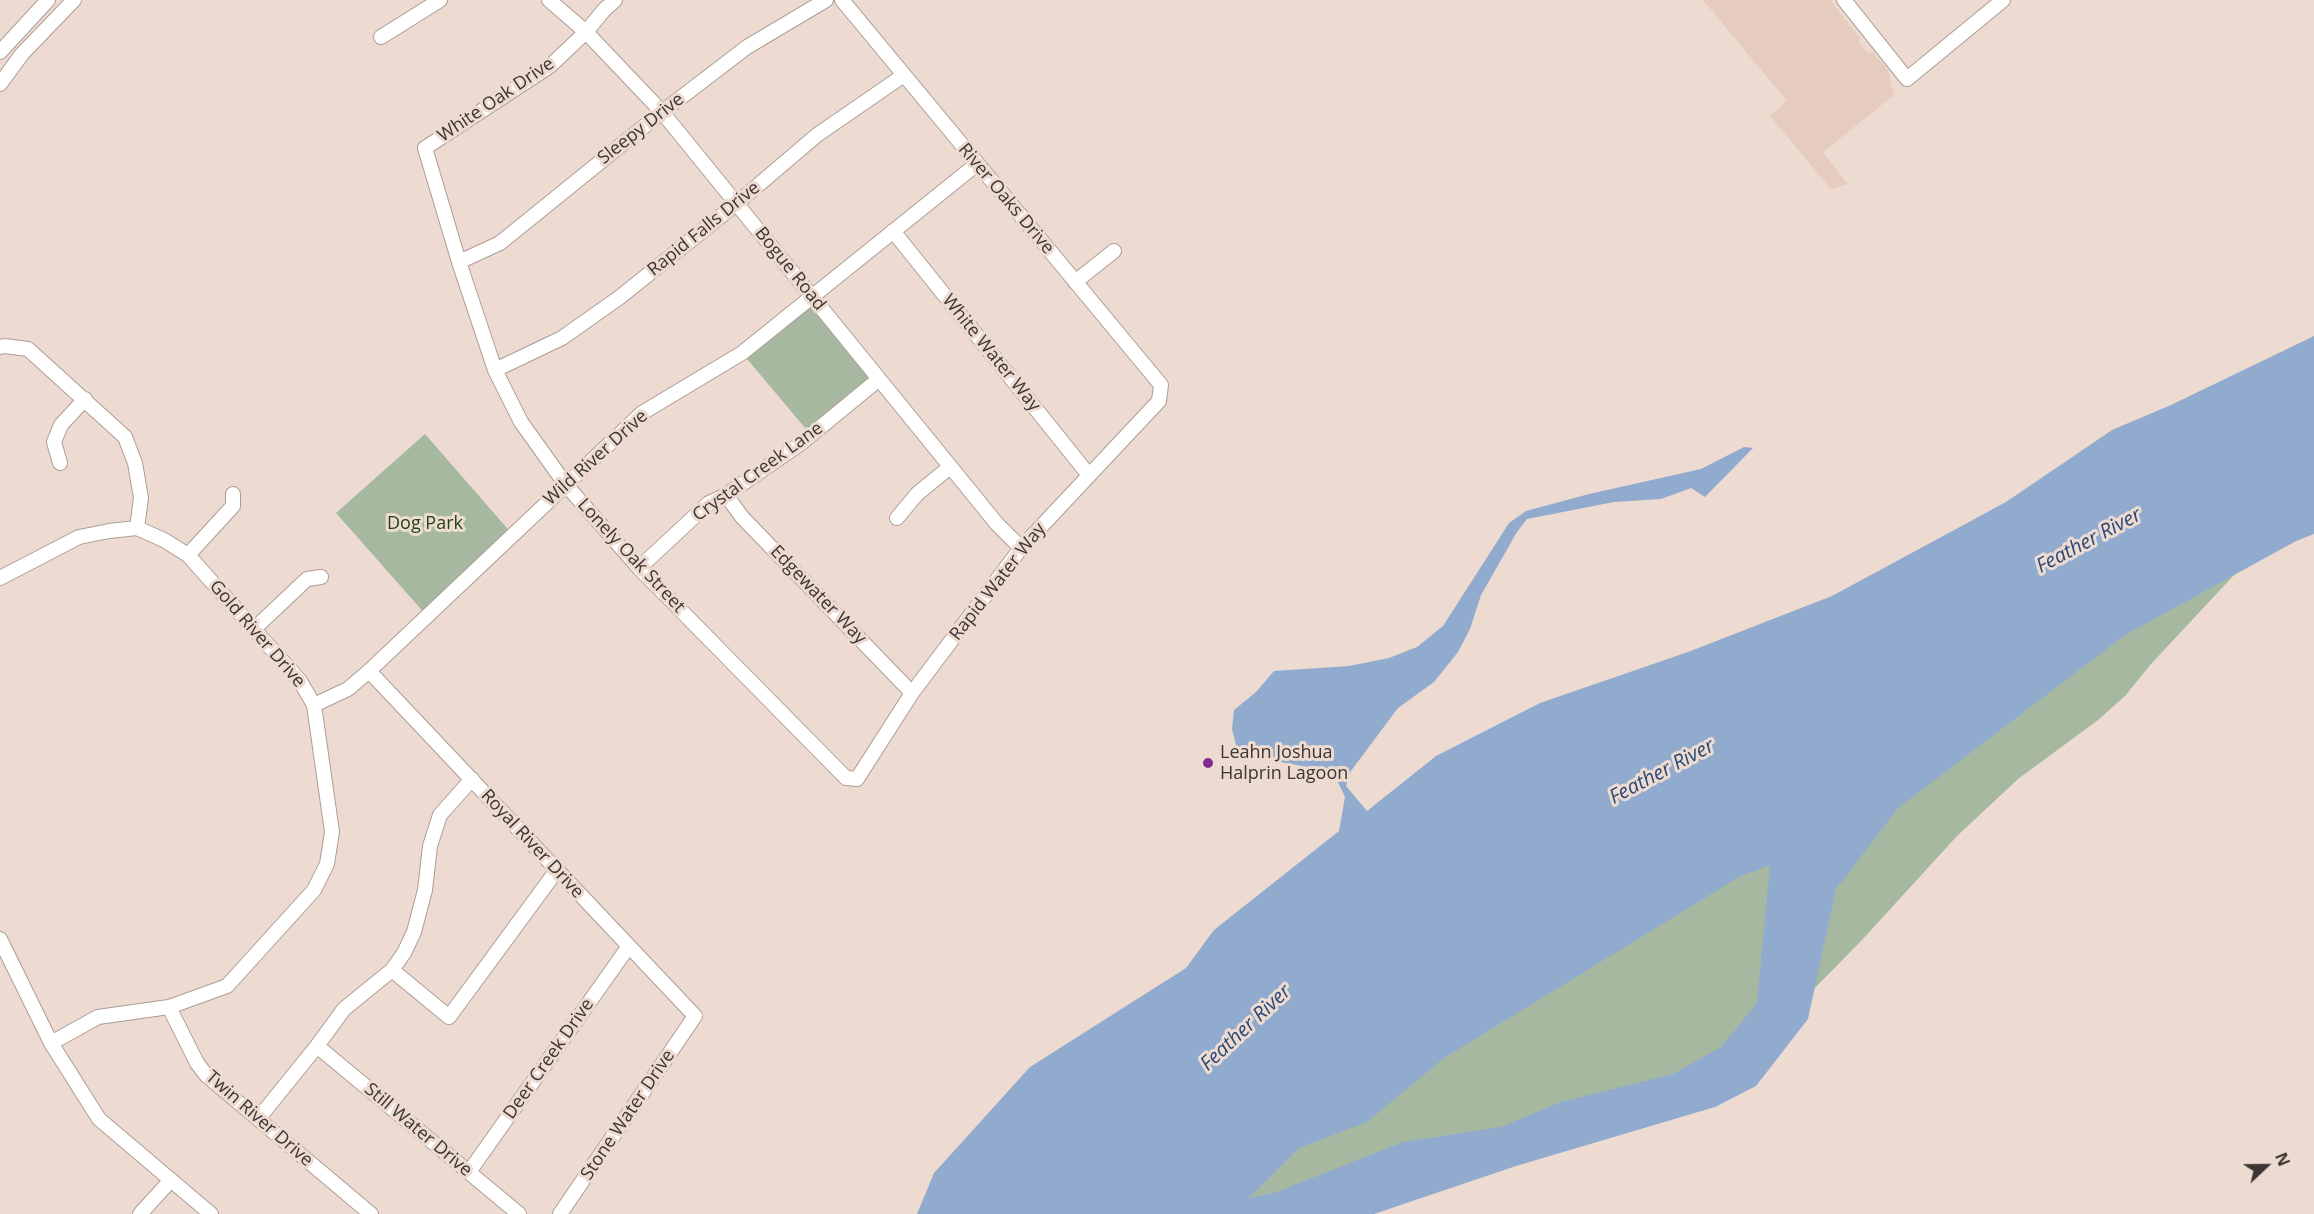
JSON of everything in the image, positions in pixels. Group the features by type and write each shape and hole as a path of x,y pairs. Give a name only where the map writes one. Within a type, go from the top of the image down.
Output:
{"street":[{"path":"0,52 48,0"},
{"path":"0,84 21,54 74,0"},
{"path":"381,37 440,0"},
{"name":"Bogue Road","path":"549,0 586,32 662,112 997,524 1021,548"},
{"name":"White Oak Drive","path":"425,148 550,66 615,0"},
{"name":"Sleepy Drive","path":"459,262 500,243 662,112 747,47 826,0"},
{"name":"River Oaks Drive","path":"842,0 1161,386 1159,401"},
{"path":"1844,0 1907,79 2003,0"},
{"name":"Rapid Falls Drive","path":"495,370 562,338 620,297 736,204 817,135 904,75"},
{"name":"Lonely Oak Street","path":"425,148 459,262 495,370 521,422 566,484 639,568 846,778 857,779"},
{"name":"Wild River Drive","path":"314,705 348,689 369,671 642,413 742,353 977,164"},
{"name":"White Water Way","path":"893,231 1088,474"},
{"path":"1076,282 1114,251"},
{"path":"0,347 28,349 125,436 135,463 141,498 137,528 79,537 0,578"},
{"name":"Crystal Creek Lane","path":"639,568 709,503 726,495 800,444 879,380"},
{"path":"60,463 54,442 61,425 85,399"},
{"name":"Rapid Water Way","path":"857,779 912,693 1021,548 1088,474 1159,401"},
{"path":"897,518 917,494 951,467"},
{"path":"188,555 233,506 233,494"},
{"name":"Edgewater Way","path":"726,495 742,517 912,693"},
{"name":"Gold River Drive","path":"51,1043 98,1017 169,1007 227,986 314,890 327,864 332,831 314,705 300,681 188,555 164,540 137,528"},
{"path":"254,629 307,579 321,577"},
{"name":"Royal River Drive","path":"369,671 695,1016"},
{"path":"258,1119 344,1009 392,970 404,954 414,932 424,890 430,846 440,815 472,779"},
{"path":"392,970 449,1017 557,870"},
{"path":"0,939 51,1043 99,1119 211,1214"},
{"name":"Deer Creek Drive","path":"469,1172 629,946"},
{"name":"Twin River Drive","path":"169,1007 202,1070 371,1214"},
{"name":"Stone Water Drive","path":"560,1214 695,1016"},
{"name":"Still Water Drive","path":"317,1046 519,1214"},
{"path":"140,1214 171,1180"}],"shaded area":[{"path":"1703,0 1830,0 1860,38 1858,40 1867,53 1873,52 1888,70 1894,95 1823,152 1848,184 1831,189 1770,116 1787,101"}],"green space":[{"path":"812,297 879,379 811,435 742,353"},
{"name":"Dog Park","path":"425,434 513,535 427,616 336,513"},
{"path":"2249,559 2151,664 2125,696 2098,720 2018,779 1957,836 1861,941 1747,1057 1232,1214 1313,1111 1985,708"}],"water":[{"name":"Feather River","path":"2314,336 2314,534 2296,541 2125,635 1898,808 1836,889 1808,1019 1756,1086 1715,1107 1516,1166 1374,1214 917,1214 934,1173 1030,1067 1186,968 1214,930 1339,831 1345,797 1335,776 1308,767 1253,757 1236,745 1232,729 1234,710 1256,692 1274,671 1349,666 1389,658 1417,647 1443,626 1509,523 1526,511 1589,494 1701,469 1744,447 1753,448 1705,497 1691,488 1661,499 1614,502 1527,519 1517,532 1481,595 1470,629 1458,652 1434,682 1398,708 1351,771 1346,786 1367,811 1436,756 1540,703 1688,652 1832,596 2006,502 2112,430 2171,405","holes":["1770,865 1757,1003 1721,1047 1673,1074 1561,1102 1501,1127 1403,1142 1274,1193 1249,1198 1299,1148 1367,1122 1444,1058 1739,877"]}],"place":[{"name":"Leahn Joshua Halprin Lagoon","path":"1208,763"}]}
